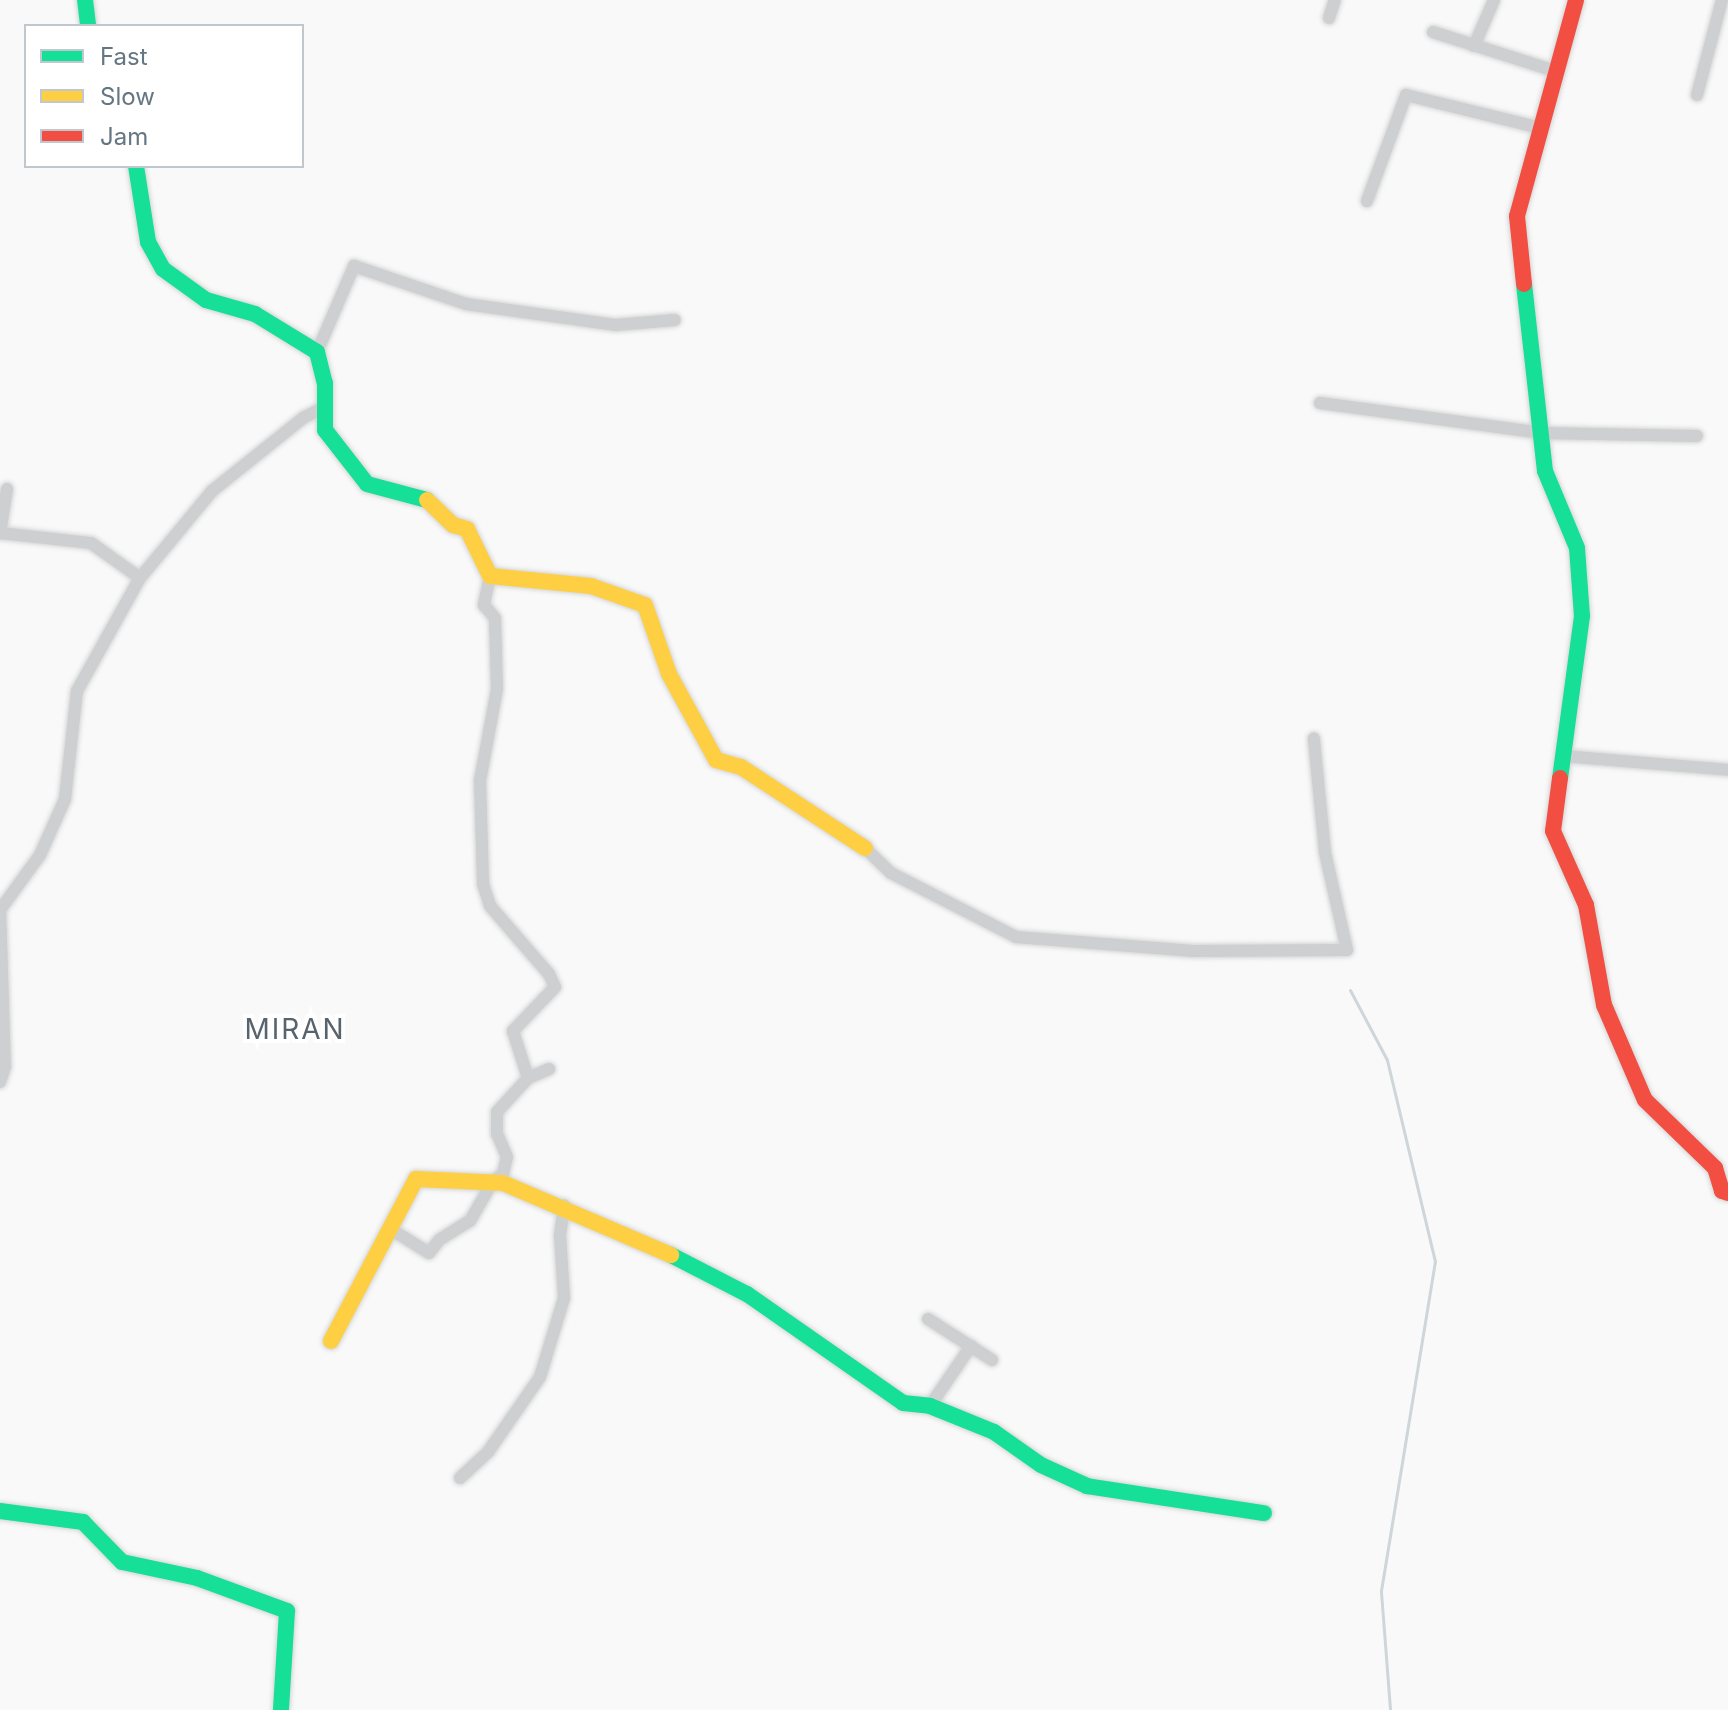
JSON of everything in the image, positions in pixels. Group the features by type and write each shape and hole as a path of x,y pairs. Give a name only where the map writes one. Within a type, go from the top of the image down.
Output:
{"street":[{"path":"85,0 88,24"},
{"path":"1329,18 1335,0"},
{"path":"1474,46 1494,0"},
{"path":"1576,0 1517,216 1545,471 1577,548 1582,616 1553,831 1586,905 1604,1005 1645,1100 1715,1168 1722,1191 1728,1193"},
{"path":"1697,95 1722,0"},
{"path":"1433,32 1555,71"},
{"path":"1367,201 1406,95 1540,128"},
{"path":"136,168 148,242 163,269 206,300 255,314 317,352"},
{"path":"528,1078 513,1031 555,987 549,974 490,906 483,884 480,781 497,689 495,618 484,605 490,576 467,529 453,525 430,501 367,484 325,430 317,352 354,266 466,304 615,325 675,320"},
{"path":"1320,403 1542,433 1697,436"},
{"path":"0,1082 5,1067 0,910 48,840 70,781 77,691 140,578 212,491 303,418 325,407"},
{"path":"7,489 0,533 91,543 140,578"},
{"path":"490,576 591,586 645,605 669,674 716,760 741,767 865,848 891,873 1016,937 1193,951 1347,950 1325,852 1314,739"},
{"path":"1563,756 1728,770"},
{"path":"389,1228 429,1253 439,1240 470,1221 493,1181 503,1174 507,1157 497,1134 497,1112 528,1078 549,1069"},
{"path":"331,1341 416,1179 493,1181 564,1205 747,1294 903,1403 930,1406 994,1432 1041,1465 1087,1486 1264,1513"},
{"path":"460,1478 488,1452 540,1377 563,1307 564,1205"},
{"path":"928,1319 992,1360"},
{"path":"930,1406 971,1346"},
{"path":"0,1511 83,1522 122,1562 197,1578 287,1611 281,1710"}],"waterway":[{"path":"1350,990 1387,1060 1435,1261 1381,1592 1390,1710"}],"traffic: fast":[{"path":"85,0 88,24"},
{"path":"136,168 148,242 163,269 206,300 255,314 317,352 325,383 325,430 367,484 427,500"},
{"path":"1524,284 1545,471 1577,548 1582,616 1560,778"},
{"path":"671,1255 747,1294 903,1403 930,1406 994,1432 1041,1465 1087,1486 1264,1513"},
{"path":"0,1511 83,1522 122,1562 197,1578 287,1611 281,1710"}],"traffic: slow":[{"path":"427,500 453,525 467,529 490,576 591,586 645,605 669,674 716,760 741,767 865,848"},
{"path":"331,1341 416,1179 503,1183 671,1255"}],"traffic: jam":[{"path":"1524,284 1517,216 1576,0"},
{"path":"1560,778 1553,831 1586,905 1604,1005 1645,1100 1715,1168 1722,1191 1728,1193"}],"district":[{"name":"MIRAN","path":"295,1029"}]}
